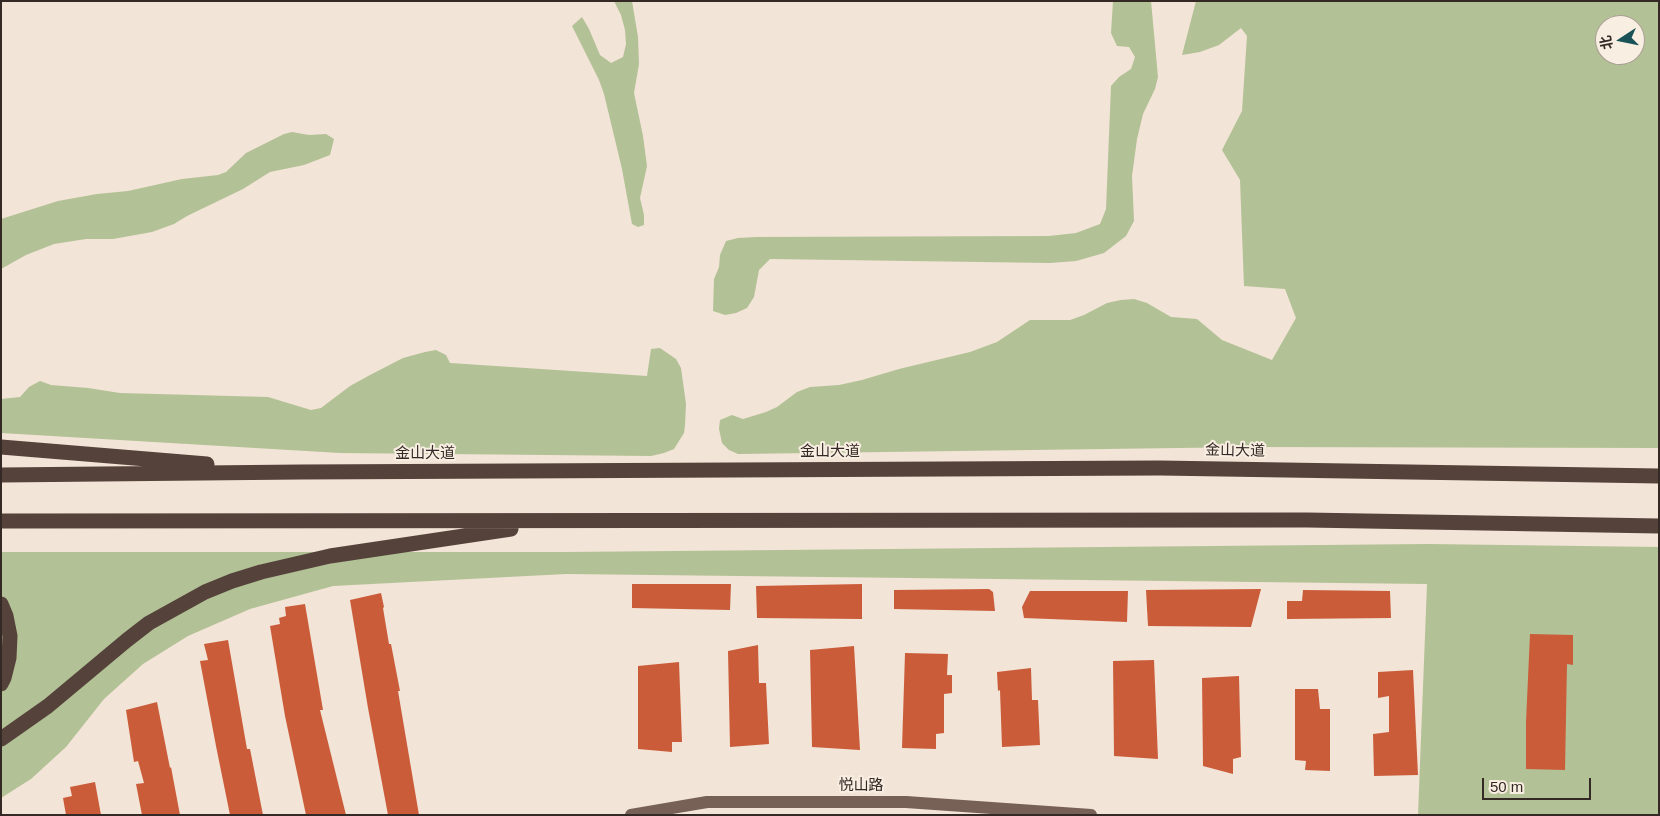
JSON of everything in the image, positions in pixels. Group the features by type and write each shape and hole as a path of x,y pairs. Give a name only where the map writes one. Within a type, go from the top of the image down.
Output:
{"highway":[{"path":"1,447 301,472"},
{"name":"金山大道","path":"1,475 1160,468 1659,476"},
{"path":"1,521 1307,520 1659,526"},
{"path":"1,739 48,706 149,623 205,592 232,580 330,556 559,521"},
{"path":"1,604 6,616 10,636 9,658 1,684"}],"main road":[{"name":"悦山路","path":"631,815 707,802 906,802 1091,815"}],"green space":[{"path":"614,1 632,1 638,37 639,64 634,93 647,166 640,198 644,225 638,227 632,224 622,169 604,94 572,26 582,17 600,55 611,63 623,57 626,44 625,30 621,15"},
{"path":"1113,1 1151,1 1158,77 1155,89 1143,114 1137,139 1132,176 1134,221 1126,236 1104,253 1076,261 1050,263 770,259 759,270 754,297 747,308 725,315 713,311 714,279 719,267 720,255 726,241 738,238 1049,236 1076,233 1100,224 1106,209 1111,86 1119,77 1131,69 1135,57 1129,47 1117,46 1111,33"},
{"path":"1196,1 1659,1 1659,448 1252,447 738,454 729,450 722,443 719,429 720,420 732,415 743,419 766,412 777,407 797,392 810,387 839,385 862,380 970,352 997,342 1030,320 1070,320 1107,303 1121,300 1134,299 1147,303 1171,317 1197,319 1222,340 1272,360 1296,318 1285,289 1244,286 1240,180 1222,150 1242,111 1247,36 1241,28 1219,45 1200,52 1182,55"},
{"path":"292,132 309,135 326,134 334,139 330,155 304,165 270,172 243,189 174,224 152,232 113,239 86,239 54,244 26,255 1,269 1,219 58,201 128,191 182,179 218,175 226,172 246,153 284,134"},
{"path":"660,348 676,359 681,368 686,404 685,425 684,433 674,449 651,456 340,453 1,433 1,399 20,397 29,387 40,381 51,385 120,393 268,397 311,410 321,408 350,386 403,358 436,350 446,355 450,363 647,376 651,349"},
{"path":"1428,544 1659,547 1659,815 1418,815 1427,584 566,574 333,586 250,609 188,636 143,664 104,699 66,747 31,779 1,798 1,552 566,552"}],"building":[{"path":"632,584 731,584 730,610 632,608"},
{"path":"862,584 862,619 757,618 756,586"},
{"path":"989,589 993,592 995,611 894,609 894,590"},
{"path":"1261,589 1251,627 1148,626 1146,590"},
{"path":"1303,590 1390,591 1391,618 1287,619 1287,601 1302,601"},
{"path":"1030,591 1128,591 1127,622 1024,618 1022,607"},
{"path":"381,593 389,644 391,644 400,691 398,691 419,815 388,815 368,708 350,600"},
{"path":"305,604 323,710 320,710 346,815 306,815 285,716 270,626 280,624 279,618 286,616 285,607"},
{"path":"1530,634 1573,635 1573,665 1567,664 1565,770 1526,769"},
{"path":"228,640 247,749 250,749 263,815 230,815 216,746 200,661 208,660 204,644"},
{"path":"758,645 759,683 766,683 769,744 730,747 728,651"},
{"path":"854,646 860,750 812,747 810,650"},
{"path":"905,653 948,654 947,675 952,675 952,693 944,694 944,733 936,734 936,749 902,748"},
{"path":"1154,660 1158,759 1114,756 1113,661"},
{"path":"679,662 682,742 672,742 672,752 638,749 638,666"},
{"path":"1031,668 1032,700 1038,700 1040,745 1002,747 1000,690 998,691 997,672"},
{"path":"1413,670 1418,775 1374,776 1373,734 1389,732 1389,696 1378,698 1378,672"},
{"path":"1239,676 1241,757 1233,759 1233,774 1203,766 1202,678"},
{"path":"1295,689 1318,689 1320,709 1330,709 1330,771 1305,770 1306,761 1295,760"},
{"path":"157,702 180,815 142,815 136,784 144,783 138,761 134,762 126,710"},
{"path":"95,782 101,815 66,815 63,798 72,796 70,787"}]}
